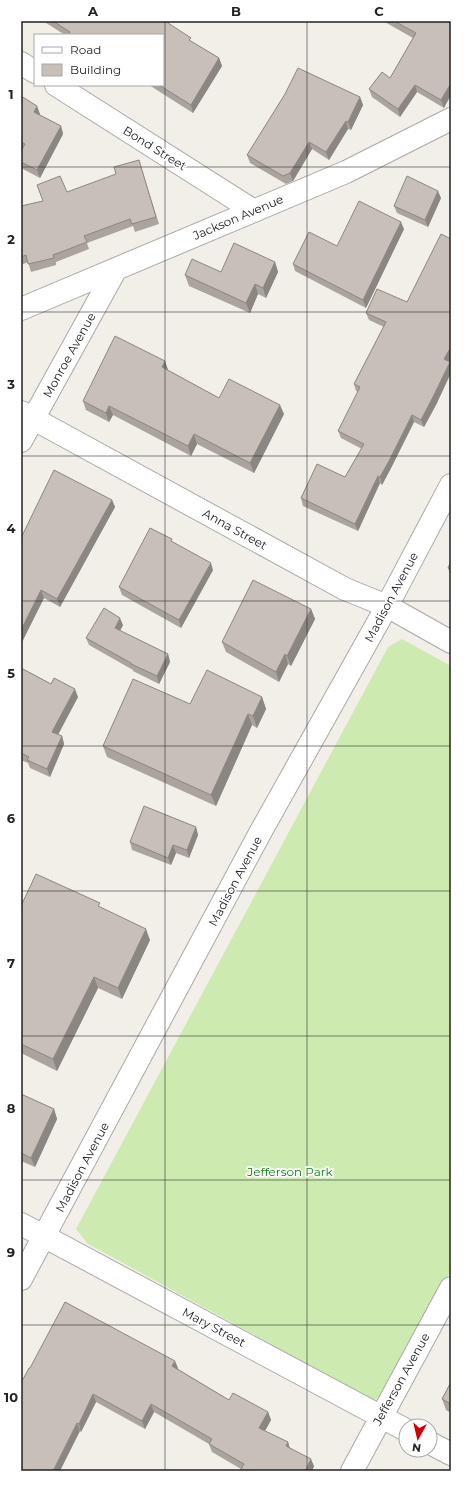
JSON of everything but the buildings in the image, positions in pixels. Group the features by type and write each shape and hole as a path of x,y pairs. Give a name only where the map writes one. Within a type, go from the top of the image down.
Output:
{"street":[{"path":"21,63 34,71"},
{"name":"Bond Street","path":"58,86 254,211"},
{"name":"Jackson Avenue","path":"21,309 346,172 451,119"},
{"name":"Monroe Avenue","path":"21,441 27,416 116,269"},
{"name":"Anna Street","path":"27,416 345,589 387,606 451,642"},
{"name":"Madison Avenue","path":"21,1279 260,833 387,606 451,485"},
{"name":"Mary Street","path":"21,1224 398,1426"},
{"name":"Jefferson Avenue","path":"352,1471 451,1288"},
{"path":"438,1447 451,1454"}],"green space":[{"name":"Jefferson Park","path":"402,639 451,666 451,1270 386,1394 374,1400 88,1244 76,1229 388,647"}]}
